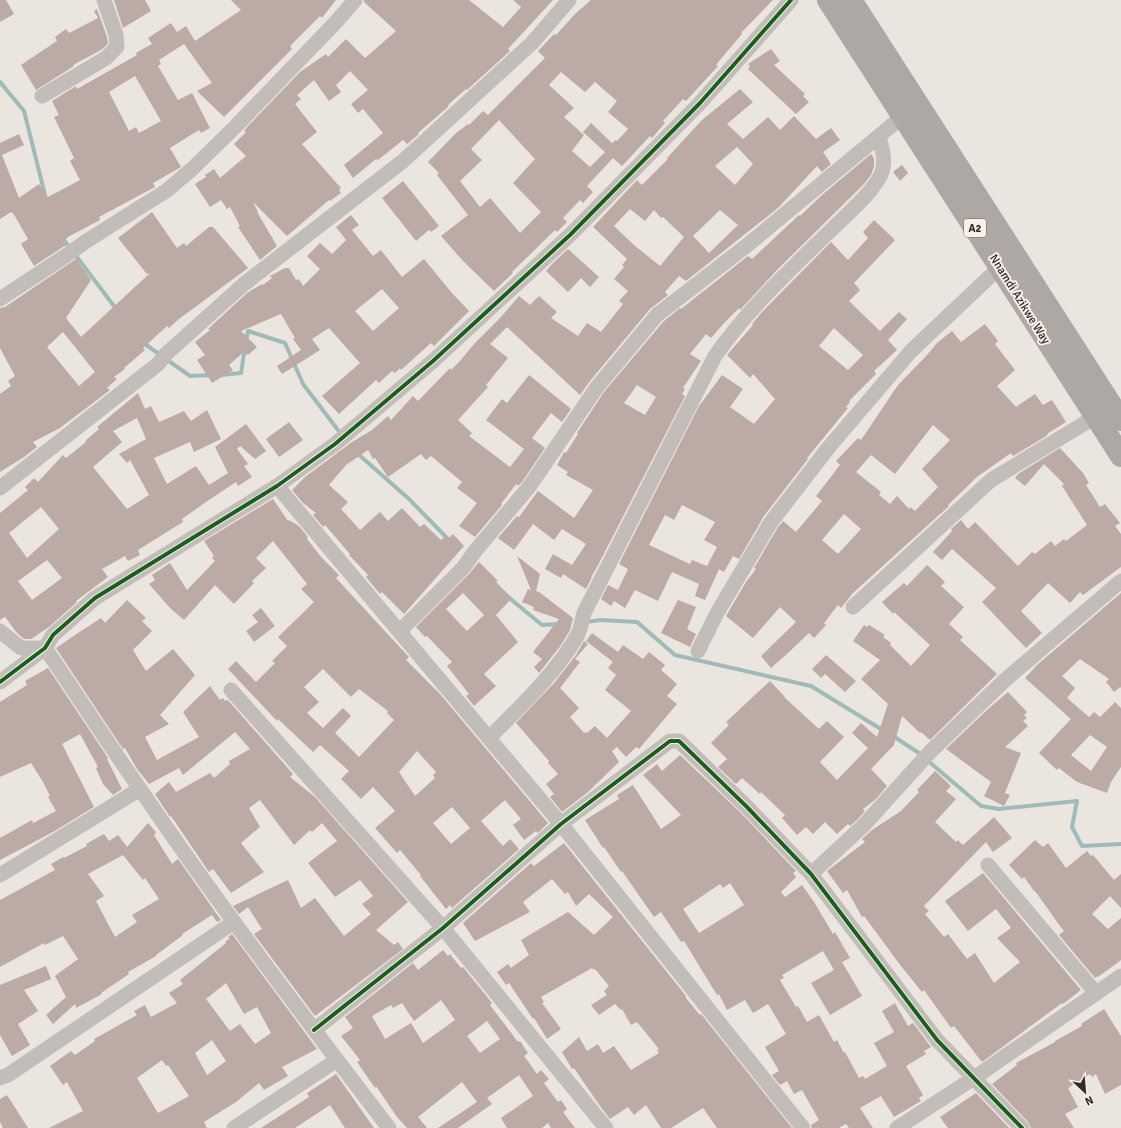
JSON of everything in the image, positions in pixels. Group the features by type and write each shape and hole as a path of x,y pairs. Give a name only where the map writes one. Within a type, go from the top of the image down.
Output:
{"highway":[{"name":"Nnamdi Azikwe Way","path":"828,0 1121,456"},
{"name":"Nnamdi Azikwe Way","path":"851,0 1121,420"}],"street":[{"path":"42,96 106,58 117,47 116,35 104,0"},
{"path":"0,299 84,242 166,192 192,169 256,105 336,22 355,0"},
{"path":"0,488 162,359 244,284 403,160 532,43 569,0"},
{"path":"0,682 45,648 53,635 95,598 278,486 335,444 433,362 570,235 700,103 791,0"},
{"path":"400,630 463,568 476,550 529,487 597,387 657,314 750,243 903,116"},
{"path":"489,738 515,712 551,671 578,635 584,613 715,356 731,333 870,191 882,172 884,158 879,136"},
{"path":"698,651 717,613 771,522 829,447 911,351 1000,267"},
{"path":"853,607 991,480 1096,417"},
{"path":"278,486 561,824 804,1128"},
{"path":"811,874 864,825 930,752 1005,680 1121,581"},
{"path":"0,631 21,648 45,648"},
{"path":"45,648 140,789 234,922 336,1060 389,1128"},
{"path":"231,690 443,928 606,1128"},
{"path":"314,1030 443,928 561,824 670,741 679,741 747,807 811,874 937,1040 1022,1128"},
{"path":"0,875 140,789"},
{"path":"988,865 1096,993"},
{"path":"0,1078 8,1075 234,922"},
{"path":"897,1128 974,1078 1121,976"},
{"path":"234,1128 336,1060"}],"building":[{"path":"0,0 6,0 14,14 0,22"},
{"path":"114,0 145,0 151,11 123,28"},
{"path":"231,0 336,0 322,18 320,16 290,46 292,49 224,117 197,91 212,83 184,44 159,60 161,64 158,66 178,100 192,93 210,128 201,133 199,130 170,148 181,167 153,183 155,187 99,217 100,220 68,237 63,241 66,245 34,266 21,244 28,239 13,213 11,212 0,219 0,143 19,134 24,145 2,155 19,198 39,184 48,197 80,180 70,161 74,158 54,117 59,115 52,101 76,86 77,89 137,55 136,53 152,44 148,38 171,23 177,32 186,26 195,41 241,10","holes":["135,76 161,121 139,133 136,127 129,131 109,92"]},
{"path":"364,0 469,0 503,27 521,7 513,0 553,0 508,49 510,51 448,105 449,106 418,133 419,134 407,144 403,140 378,160 376,159 353,178 344,165 383,133 363,109 358,113 351,104 368,90 350,71 336,85 341,92 329,101 314,80 297,95 301,99 295,104 317,132 302,144 341,188 339,190 341,193 330,201 329,200 287,236 253,202 257,212 277,246 260,260 238,227 240,226 230,207 227,209 221,200 210,207 195,184 206,177 205,175 214,169 220,178 246,156 234,144 246,132 244,131 248,126 300,72 326,54 328,57 346,39 365,58 396,31 364,2"},
{"path":"591,0 773,0 741,33 742,34 716,65 718,66 686,101 683,99 663,121 665,123 652,138 650,136 622,166 613,158 587,186 593,192 583,203 580,200 563,218 567,222 557,232 555,230 494,291 463,261 441,236 468,215 437,175 439,173 428,162 456,133 468,124 469,125 483,111 488,115 545,58 538,51 554,34 556,35 576,13","holes":["561,72 585,92 595,82 617,101 608,112 628,129 617,141 616,140 612,143 591,123 583,132 605,152 590,167 572,151 584,135 564,117 574,108 549,85","499,120 535,159 513,183 541,212 520,233 490,198 480,207 460,181 482,160 471,149"]},
{"path":"97,9 108,44 101,50 73,65 74,66 36,90 21,65 57,41 55,37 66,29 69,33 98,18 94,11"},
{"path":"771,49 780,61 774,65 805,94 803,96 809,102 796,114 748,69 750,66 748,64"},
{"path":"740,89 753,102 727,124 743,139 768,117 780,130 794,116 816,139 831,128 840,140 823,152 831,164 822,172 817,166 778,208 686,281 679,276 665,292 668,295 650,309 580,395 507,327 490,344 508,358 486,385 488,387 458,420 472,433 469,436 510,467 524,449 486,420 502,399 507,403 529,375 571,409 562,422 551,413 532,438 545,448 522,482 518,486 516,484 501,504 502,505 475,537 459,526 477,503 457,488 462,482 431,456 426,460 421,454 388,477 375,458 373,459 368,450 346,465 329,485 348,502 341,509 360,530 380,512 388,521 402,508 420,527 424,524 441,540 446,535 449,538 453,534 464,546 404,614 382,592 380,594 366,577 368,575 349,555 350,554 325,525 323,527 313,515 316,513 303,503 292,490 305,477 352,442 372,430 388,416 391,420 413,396 418,401 450,368 451,370 459,362 519,296 530,305 539,296 557,312 551,318 578,336 587,323 601,332 623,304 619,301 628,291 614,279 624,267 622,265 627,259 593,227 637,180 642,185 668,159 667,158 702,120","holes":["737,147 753,164 735,185 715,166","630,209 645,221 654,210 661,218 663,217 684,237 660,266 634,245 614,226","720,210 738,225 709,253 693,236"]},
{"path":"871,154 874,158 874,166 871,175 864,184 778,269 740,310 739,308 711,338 706,334 690,354 701,361 683,388 685,389 682,394 685,396 586,589 563,574 561,578 545,569 553,554 572,565 586,544 562,529 554,540 533,524 514,550 498,538 517,516 519,517 538,491 574,518 593,490 566,475 568,472 557,465 604,392 663,322 748,256 752,259 822,195","holes":["637,385 656,397 645,415 624,403"]},
{"path":"902,165 908,173 900,181 893,172"},
{"path":"403,181 439,226 431,232 429,230 416,241 382,198"},
{"path":"152,212 177,248 184,243 186,246 209,227 213,227 248,268 169,328 167,326 143,348 145,350 114,377 117,379 107,388 110,390 60,428 33,442 37,447 0,472 0,394 11,386 8,381 15,376 0,348 0,308 5,307 76,259 91,280 66,318 81,337 150,273 147,274 118,238","holes":["63,332 95,372 79,386 47,347"]},
{"path":"351,215 359,225 352,230 373,256 381,250 402,277 424,259 469,311 434,346 431,343 401,370 400,368 395,373 392,371 379,383 376,380 339,414 322,396 360,363 329,328 312,339 320,350 282,374 277,366 301,350 293,339 295,338 281,314 241,331 257,347 248,355 244,352 229,365 233,370 212,383 197,360 205,355 195,342 210,330 208,329 247,293 262,284 263,285 272,278 270,276 285,268 289,268 296,280 299,279 303,286 320,269 307,256 320,243 332,254 346,240 336,227","holes":["382,289 399,308 373,331 355,311"]},
{"path":"874,220 895,240 854,283 860,290 849,301 880,331 899,312 907,319 888,340 897,350 874,371 876,374 849,401 850,402 846,407 848,408 807,458 808,459 764,516 739,559 733,556 724,572 719,569 705,600 695,596 699,584 672,572 658,601 635,590 625,608 614,601 611,606 601,599 608,585 618,590 628,569 619,564 699,406 722,375 743,389 730,407 754,424 775,399 753,374 750,378 727,355 753,325 752,324 762,312 831,242 848,260 868,238 863,232","holes":["834,328 863,355 848,370 819,346","682,505 715,522 704,540 717,547 707,566 692,560 690,564 649,545 665,515 674,520"]},
{"path":"568,249 599,277 590,287 581,278 568,292 546,271"},
{"path":"985,324 998,341 995,344 1015,370 997,386 1016,407 1035,394 1043,405 1052,400 1066,422 1047,434 1048,435 1013,456 1011,453 977,477 948,505 949,506 852,594 841,608 838,605 824,623 826,625 814,638 809,633 771,668 761,656 796,622 780,607 753,638 726,616 746,582 756,569 754,568 778,527 783,521 796,532 822,501 816,496 840,465 836,461 858,438 861,440 898,385 937,343 952,331 961,342","holes":["933,425 950,440 922,469 938,487 915,511 910,507 909,509 897,496 890,504 879,495 881,492 856,472 871,455 895,474","844,514 861,529 838,554 822,540"]},
{"path":"138,393 145,409 151,406 159,422 184,411 191,421 207,410 221,439 194,452 190,442 154,458 167,484 196,466 209,485 228,473 215,447 246,424 266,451 255,459 240,446 237,449 248,464 244,466 252,477 238,486 236,482 206,502 182,519 183,522 138,550 140,555 128,561 125,556 102,569 108,577 76,601 77,602 49,627 31,639 24,639 17,633 5,617 0,620 0,513 28,490 25,487 34,478 38,482 63,455 66,458 86,442 85,441 99,429 97,427","holes":["137,418 146,439 119,454 127,463 130,460 149,495 127,509 93,467 122,442 113,431","41,507 59,529 27,558 9,533","47,560 62,578 32,600 18,581"]},
{"path":"289,422 303,440 279,457 266,439"},
{"path":"1060,448 1083,473 1089,483 1086,485 1100,507 1105,504 1120,523 1115,526 1121,534 1121,567 1083,595 1080,592 1070,603 1048,583 1021,611 1042,633 1026,648 982,602 996,588 952,549 942,560 933,552 952,531 951,529 961,520 968,529 975,522 1018,566 1032,552 1035,554 1051,541 1055,546 1064,539 1066,541 1087,525 1062,486 1064,484 1044,464 1025,486 1015,478 1018,474"},
{"path":"273,499 288,521 289,520 299,526 322,558 339,575 336,578 409,657 406,660 440,694 548,823 538,833 536,831 524,840 513,825 521,819 505,800 481,821 503,846 510,839 519,849 452,908 450,905 446,909 400,850 397,853 375,828 395,811 373,787 361,799 341,779 349,771 320,745 313,752 278,719 277,721 228,669 236,661 256,682 275,663 272,661 287,646 278,637 314,602 301,589 307,584 273,541 256,558 266,568 252,581 254,583 234,604 215,585 184,620 170,608 149,584 155,580 152,575 170,563 187,590 215,561 212,558 214,556 204,541","holes":["323,669 351,697 359,689 388,711 387,713 394,720 359,757 335,733 351,716 343,708 323,728 307,713 319,702 304,687","417,751 436,772 433,775 435,778 415,796 399,772","452,807 470,828 451,844 433,823"]},
{"path":"517,556 540,574 536,591 573,618 570,630 561,645 539,673 534,667 542,659 533,652 559,619 533,610 534,607 522,602 528,589 531,590"},
{"path":"479,562 512,598 496,615 518,642 484,674 496,686 474,706 466,696 469,694 447,666 452,662 427,636 425,637 416,627","holes":["463,593 484,615 467,631 446,609"]},
{"path":"927,565 945,582 941,586 964,607 949,624 963,637 960,640 997,674 930,740 902,716 894,745 871,769 887,786 876,799 863,809 865,811 858,819 850,826 848,824 837,834 825,822 813,834 806,827 797,835 782,818 785,815 761,792 760,794 742,778 736,784 718,767 727,759 711,743 729,725 726,722 770,681 784,697 819,729 827,721 844,737 820,762 837,780 868,748 852,733 861,723 877,737 888,704 861,679 880,660 853,641 864,625 867,627 869,625 885,635 883,637 891,643 890,645 911,666 930,645 894,612 893,614 882,602 904,583 907,586"},
{"path":"1121,593 1121,688 1120,687 1114,692 1106,682 1109,679 1080,659 1062,676 1075,688 1067,698 1089,717 1094,712 1100,717 1115,702 1121,708 1121,767 1111,782 1107,793 1077,782 1059,768 1057,770 1039,753 1071,719 1025,678 1037,665","holes":["1090,735 1107,747 1091,771 1071,755"]},
{"path":"127,600 146,618 142,621 152,631 133,650 146,671 173,649 195,675 160,715 169,724 145,737 157,760 199,737 183,712 210,686 220,700 223,698 225,701 228,700 293,774 290,777 315,797 408,902 376,930 394,945 398,942 403,949 315,1016 254,934 262,929 248,907 239,914 233,906 288,880 301,908 315,898 344,936 371,914 362,904 373,896 360,880 335,897 308,863 337,841 322,823 312,832 310,830 294,845 260,800 249,808 260,827 241,843 264,872 231,893 213,869 209,872 155,794 169,782 176,792 210,773 214,778 230,764 229,761 250,749 235,732 183,775 179,768 149,784 137,769 125,748 123,749 56,648 101,618 105,623"},
{"path":"678,600 696,607 687,629 696,634 690,647 661,633"},
{"path":"261,608 275,626 254,642 246,631 258,622 252,615"},
{"path":"592,633 618,652 623,645 643,659 649,652 665,665 661,670 677,684 667,696 677,704 639,749 636,747 626,757 617,747 612,751 619,762 588,792 562,812 550,797 554,794 546,784 558,774 548,763 549,761 516,723 555,682 576,655 584,641 588,644 575,659 580,662 560,688 579,708 570,717 584,733 587,733 595,726 607,738 631,711 605,690 616,675 608,668 613,662 586,641"},
{"path":"826,655 856,681 845,692 825,674 821,678 812,669"},
{"path":"48,668 108,758 107,759 122,789 113,795 103,784 96,768 98,767 80,734 62,744 94,807 53,832 0,860 0,838 32,820 33,823 56,811 48,797 50,796 43,782 31,763 0,777 0,702 27,685 25,681"},
{"path":"1008,692 1027,712 1024,715 1027,718 1023,721 1028,726 1005,747 1021,753 1005,793 1010,795 1004,806 984,796 991,782 946,749"},
{"path":"680,755 741,813 796,871 793,873 796,877 781,892 785,897 802,885 833,934 835,932 850,958 842,962 862,996 830,1015 811,983 834,970 823,951 782,975 784,978 780,980 807,1022 819,1015 834,1042 837,1040 844,1053 845,1052 859,1078 863,1076 865,1079 887,1066 874,1043 894,1032 882,1011 895,1003 908,1026 913,1023 931,1047 924,1051 926,1054 906,1066 923,1095 919,1098 921,1101 894,1117 881,1096 860,1108 873,1128 849,1128 846,1124 839,1128 812,1128 811,1125 819,1120 802,1090 794,1094 787,1081 780,1085 772,1075 779,1071 765,1047 786,1034 768,1004 753,1013 745,1000 727,1010 719,994 717,995 684,941 681,942 661,912 654,917 622,871 621,872 604,847 603,848 585,820 619,799 617,795 633,785 661,829 681,815 643,775 657,764 662,771","holes":["730,883 744,905 699,933 683,909 720,884 723,888"]},
{"path":"935,771 951,786 946,791 956,799 935,822 956,842 958,840 963,845 994,817 1012,838 993,852 986,842 924,906 929,911 925,914 944,937 948,934 967,959 975,953 994,983 1020,962 997,938 1011,928 996,909 968,931 945,901 983,873 1081,990 982,1062 954,1026 951,1028 924,990 922,992 864,916 862,917 847,890 843,893 827,871 865,842 862,839 872,830 901,811 919,792 917,790"},
{"path":"148,823 156,832 154,835 172,864 178,859 221,920 217,922 212,915 182,934 183,935 156,956 128,972 129,974 101,993 102,994 76,1008 75,1004 53,1024 46,1015 66,997 55,976 78,959 63,936 45,945 44,943 0,967 0,900 55,870 51,864 87,846 86,844 104,834 109,841 118,835 127,847","holes":["123,855 143,880 145,878 159,899 132,915 137,922 115,937 96,901 104,896 88,874"]},
{"path":"1035,840 1043,847 1048,843 1066,868 1087,851 1091,856 1093,855 1114,880 1121,874 1121,908 1110,896 1092,914 1108,929 1121,918 1121,960 1098,977 1095,978 1059,935 1064,931 1024,877 1022,879 1009,865"},
{"path":"564,843 686,996 685,997 700,1015 701,1014 792,1128 717,1128 703,1108 671,1128 661,1128 646,1105 634,1115 628,1107 610,1119 574,1068 572,1069 562,1052 579,1037 587,1051 598,1044 603,1053 614,1046 631,1070 659,1053 657,1050 659,1049 637,1022 631,1025 622,1009 621,1010 615,1004 599,1015 591,1005 607,995 604,991 609,986 595,969 594,970 592,968 541,997 544,1002 542,1003 561,1029 547,1039 509,983 506,985 497,972 508,964 511,968 529,955 521,940 568,912 594,935 613,917 589,894 576,906 568,892 565,894 552,879 523,902 530,912 475,941 463,923 531,863 534,866"},
{"path":"232,934 317,1049 282,1067 288,1076 264,1090 259,1083 236,1102 204,1122 207,1128 49,1128 83,1111 67,1082 63,1085 50,1066 71,1051 75,1055 95,1041 94,1039 137,1015 134,1011 145,1005 151,1017 177,1003 169,993 183,984 180,980 226,943 225,942 230,938 228,937","holes":["226,983 244,1014 257,1007 271,1033 255,1044 240,1024 230,1031 206,999","212,1040 226,1061 207,1075 195,1053","162,1060 166,1066 168,1065 189,1096 158,1113 137,1078"]},
{"path":"443,950 448,956 450,954 461,968 463,967 492,1003 490,1005 518,1042 520,1041 528,1053 524,1056 537,1074 541,1070 549,1079 544,1083 558,1102 561,1100 567,1109 563,1112 575,1128 551,1128 548,1123 542,1128 507,1128 501,1118 533,1096 519,1075 487,1098 492,1104 458,1128 438,1128 477,1102 462,1082 418,1117 427,1128 407,1128 397,1117 376,1086 375,1088 357,1062 360,1060 341,1036 353,1028 345,1017 413,963 418,970","holes":["441,1000 455,1020 423,1043 411,1023 385,1039 372,1016 391,1005 393,1008 402,1003 414,1021","487,1021 500,1039 480,1053 467,1036"]},
{"path":"46,966 51,979 24,990 38,1011 18,1024 30,1045 12,1056 0,1035 0,985"},
{"path":"1104,1009 1121,1036 1121,1085 1105,1094 1096,1074 1092,1077 1090,1074 1068,1088 1078,1107 1065,1114 1074,1128 1031,1128 1028,1122 992,1084 1017,1065 1016,1063 1082,1026 1081,1024"},
{"path":"336,1074 374,1128 345,1128 330,1105 295,1128 261,1128 309,1097 307,1093"},
{"path":"976,1093 1009,1128 948,1128 940,1117"},
{"path":"7,1095 28,1128 3,1128 0,1122 0,1099"}],"waterway":[{"path":"0,82 24,111 45,195"},
{"path":"61,236 117,310"},
{"path":"246,341 248,331 285,343 303,384 341,434"},
{"path":"142,342 190,376 212,375"},
{"path":"221,375 241,373 245,348"},
{"path":"357,453 409,499 448,539"},
{"path":"507,596 542,625 558,624"},
{"path":"585,622 601,620 637,622 675,655 811,686 884,731"},
{"path":"893,736 922,755"},
{"path":"927,760 981,806 999,809 1077,801 1072,827 1082,846 1121,844"}],"cycle path":[{"path":"0,682 45,648 53,635 95,598 277,486 335,444 433,361 570,235 700,103 791,0"},
{"path":"314,1030 443,928 561,824 670,741 679,741 747,807 811,874 937,1040 1022,1128"}]}
